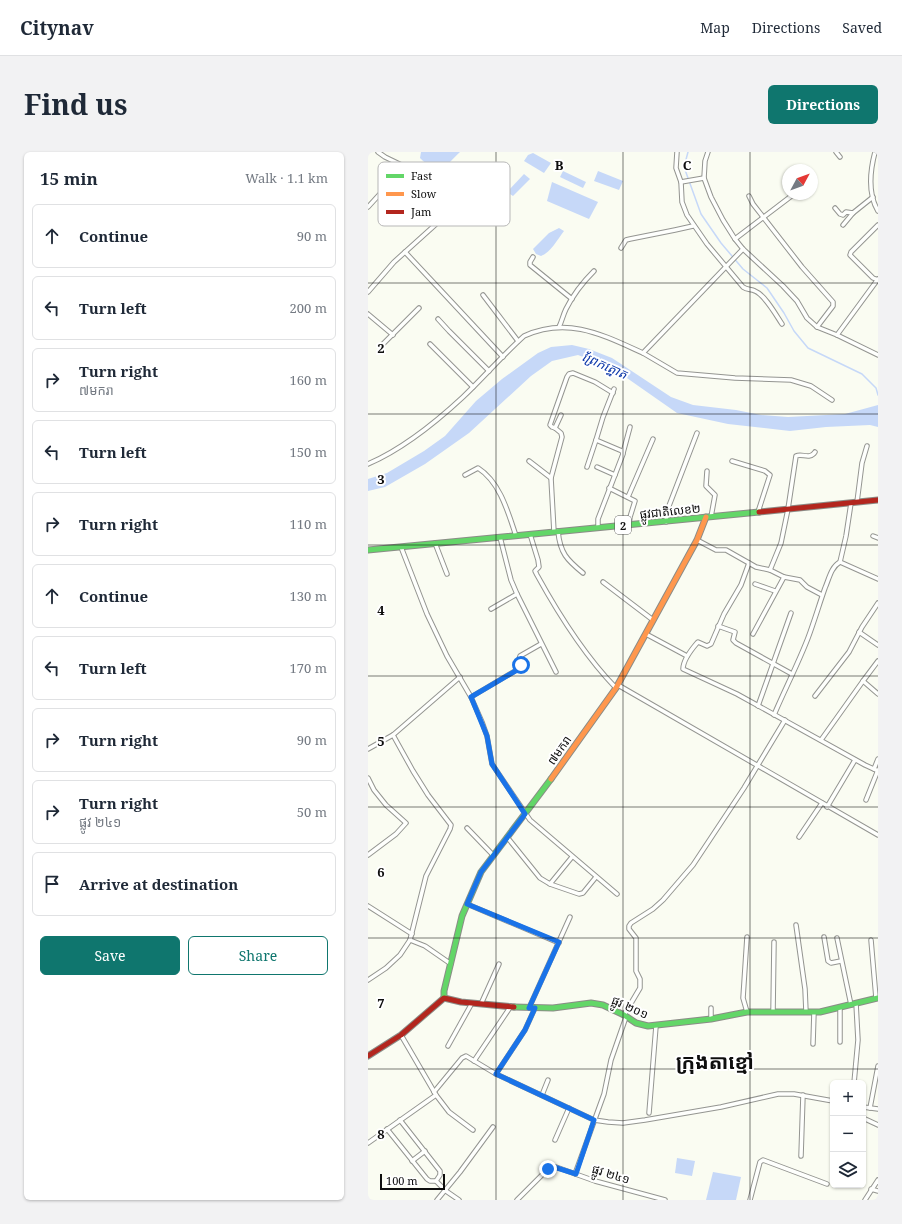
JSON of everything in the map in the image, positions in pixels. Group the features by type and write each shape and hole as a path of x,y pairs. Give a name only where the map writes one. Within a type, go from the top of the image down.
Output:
{"main road":[{"name":"ផ្លូវជាតិលេខ២","path":"368,550 500,536 516,536 666,522 878,500"},
{"name":"៧មករា","path":"444,998 444,991 462,916 481,872 617,687 708,517"},
{"name":"ផ្លូវ ២០១","path":"444,998 461,1002 529,1008 553,1008 591,1004 603,1006 636,1023 656,1026 748,1012 814,1012 840,1008 877,998"},
{"path":"368,1056 401,1035 444,998"}],"street":[{"path":"378,152 395,162"},
{"path":"677,152 676,168 682,182 682,202 693,226 725,267 743,287 747,290 755,291 762,296 782,324"},
{"path":"708,152 705,161 704,178 711,198 723,220 743,249 783,286 797,301 807,318 817,327 877,353"},
{"path":"836,152 840,157"},
{"path":"875,152 872,173 873,197 874,204 878,212"},
{"path":"682,182 704,178"},
{"path":"368,207 378,196"},
{"path":"749,196 763,217 802,267 833,302 833,306 817,327"},
{"path":"843,224 869,198 873,197"},
{"path":"735,239 786,200"},
{"path":"835,208 842,215 846,212 853,213"},
{"path":"838,335 878,280 873,278 850,255 851,252 878,225"},
{"path":"368,292 394,262 434,226"},
{"path":"621,248 626,240 630,238 693,226"},
{"path":"643,353 743,249"},
{"path":"405,252 503,357"},
{"path":"534,257 530,262 530,265 572,299"},
{"path":"560,327 566,308 585,280 594,271"},
{"path":"483,295 518,341"},
{"path":"381,346 419,308"},
{"path":"368,314 393,335"},
{"path":"438,319 448,331 489,371"},
{"path":"368,464 385,457 405,444 463,397 524,336 535,331 560,327 591,331 643,353 678,373 735,378 791,380 811,386 832,400"},
{"path":"430,344 473,387"},
{"path":"583,573 568,561 563,553 556,532 551,478 562,437 561,433 550,425 569,374 595,382 613,391 603,417 588,468"},
{"path":"555,428 561,415"},
{"path":"598,528 598,519 623,454 630,427"},
{"path":"666,522 667,511 697,433"},
{"path":"628,497 653,439"},
{"path":"596,440 622,451 623,454"},
{"path":"858,502 862,463 867,446"},
{"path":"770,570 781,543 796,456 809,456 813,455 815,452"},
{"path":"529,461 551,478"},
{"path":"732,461 765,471 770,475 758,512"},
{"path":"597,467 615,475"},
{"path":"465,475 478,468 492,480 507,509 516,536"},
{"path":"707,471 706,486 715,495 708,517"},
{"path":"609,488 635,501 630,518 630,525"},
{"path":"774,715 809,636 819,609 822,595 832,570 836,564 840,562 851,503"},
{"path":"530,534 539,566 535,571 536,575 563,619 594,664 617,687 758,765 827,807 878,835"},
{"path":"500,536 516,594 556,672"},
{"path":"873,536 878,538"},
{"path":"697,540 716,550 726,550 756,567 770,570 784,577 800,580 807,587 822,595"},
{"path":"435,543 447,574"},
{"path":"401,546 427,614 447,656 471,697 487,736 492,764 530,820 617,894"},
{"path":"840,562 878,579"},
{"path":"749,563 740,585 718,626 710,645 707,646 698,642 687,656 683,669 717,684 876,770"},
{"path":"753,634 760,623 775,591 784,577"},
{"path":"603,582 654,620"},
{"path":"755,584 775,591"},
{"path":"491,610 516,594"},
{"path":"815,696 849,652 859,632 878,603"},
{"path":"758,706 791,613"},
{"path":"718,626 735,632 734,642 792,674"},
{"path":"859,632 878,645"},
{"path":"646,634 687,656"},
{"path":"471,697 520,668 520,656 541,644"},
{"path":"821,740 878,661"},
{"path":"368,749 393,735 460,678"},
{"path":"863,681 878,694"},
{"path":"576,1174 604,1094 617,1040 625,1016 640,988 641,983 636,971 636,938 629,929 629,926 631,923 653,909 673,890 702,852 785,720"},
{"path":"368,980 386,968 400,955 410,940 426,876 451,825 428,795 393,735"},
{"path":"866,800 878,759"},
{"path":"827,807 855,760"},
{"path":"368,778 374,790 386,805 406,823 396,834 368,854"},
{"path":"799,837 822,803"},
{"path":"467,828 493,855"},
{"path":"508,837 542,880 550,884 583,894 596,877"},
{"path":"550,884 572,857"},
{"path":"467,904 559,942"},
{"path":"368,906 412,934"},
{"path":"529,1008 570,917"},
{"path":"796,925 805,989 806,1012"},
{"path":"747,937 743,998 748,1012"},
{"path":"824,937 828,961 831,963 841,961"},
{"path":"837,938 841,961 853,1004 858,1040 854,1080"},
{"path":"410,940 425,946 451,964"},
{"path":"871,940 877,998"},
{"path":"773,1012 774,942"},
{"path":"481,1004 499,964"},
{"path":"448,1046 472,1003"},
{"path":"474,1061 511,1006"},
{"path":"496,1074 525,1030 535,1008"},
{"path":"711,1008 711,1018"},
{"path":"840,1008 840,1042"},
{"path":"813,1044 814,1012"},
{"path":"649,1113 656,1026"},
{"path":"401,1035 435,1093 449,1112 472,1130"},
{"path":"368,1142 435,1093 464,1056 496,1074 594,1120 608,1122 630,1122 706,1110 778,1094 803,1095 830,1100"},
{"path":"870,1108 878,1066"},
{"path":"542,1095 548,1080"},
{"path":"801,1156 803,1095"},
{"path":"866,1107 878,1109"},
{"path":"555,1140 570,1108"},
{"path":"866,1119 878,1125"},
{"path":"400,1120 440,1171 440,1175 436,1181"},
{"path":"438,1200 492,1127"},
{"path":"387,1129 427,1179 430,1181 436,1181 446,1191 459,1200"},
{"path":"412,1161 425,1151"},
{"path":"750,1200 760,1162 763,1160 827,1184"},
{"name":"ផ្លូវ ២៤១","path":"517,1200 551,1166 595,1181 665,1200"},
{"path":"865,1200 878,1180"},
{"path":"872,1189 878,1191"}],"water":[{"path":"421,152 460,152 449,162 425,162 420,158"},
{"path":"533,153 551,163 544,173 524,161 528,155"},
{"path":"563,171 586,182 583,188 560,177"},
{"path":"598,171 623,181 619,190 594,181"},
{"path":"524,174 530,179 513,196 510,194 510,189"},
{"path":"552,182 598,202 589,219 547,201"},
{"path":"559,228 564,231 551,249 541,256 536,254 533,249 549,233"},
{"name":"ព្រែកត្នោត","path":"572,345 589,349 612,358 671,397 693,405 736,410 761,415 788,417 845,414 878,405 878,427 870,425 826,427 790,431 728,424 677,413 614,369 578,355 552,361 531,376 469,433 425,464 385,487 368,491 368,479 387,473 424,451 445,436 476,401 502,379 538,353 551,347"},
{"path":"677,1158 695,1161 692,1176 675,1173"},
{"path":"713,1172 741,1177 736,1200 706,1200"}],"waterway":[{"path":"688,152 684,167 701,214 721,243 743,269 767,288 794,331 808,348 862,374 876,388 878,395"}],"traffic: fast":[{"path":"368,550 759,512"},
{"path":"444,998 444,991 462,916 481,872 551,779"},
{"path":"514,1007 553,1008 591,1003 603,1005 624,1015 636,1023 648,1026 711,1019 747,1012 820,1012 878,998"}],"traffic: slow":[{"path":"551,779 616,688 697,540 706,517"}],"traffic: jam":[{"path":"759,512 878,500"},
{"path":"368,1056 401,1035 444,998 461,1002 514,1007"}],"district":[{"name":"ក្រុងតាខ្មៅ","path":"715,1061"}],"route":[{"path":"521,665 517,670 471,697 487,736 492,764 525,814 481,872 467,904 559,942 529,1008 535,1008 525,1030 496,1074 594,1120 576,1174 551,1166 548,1169"}]}
